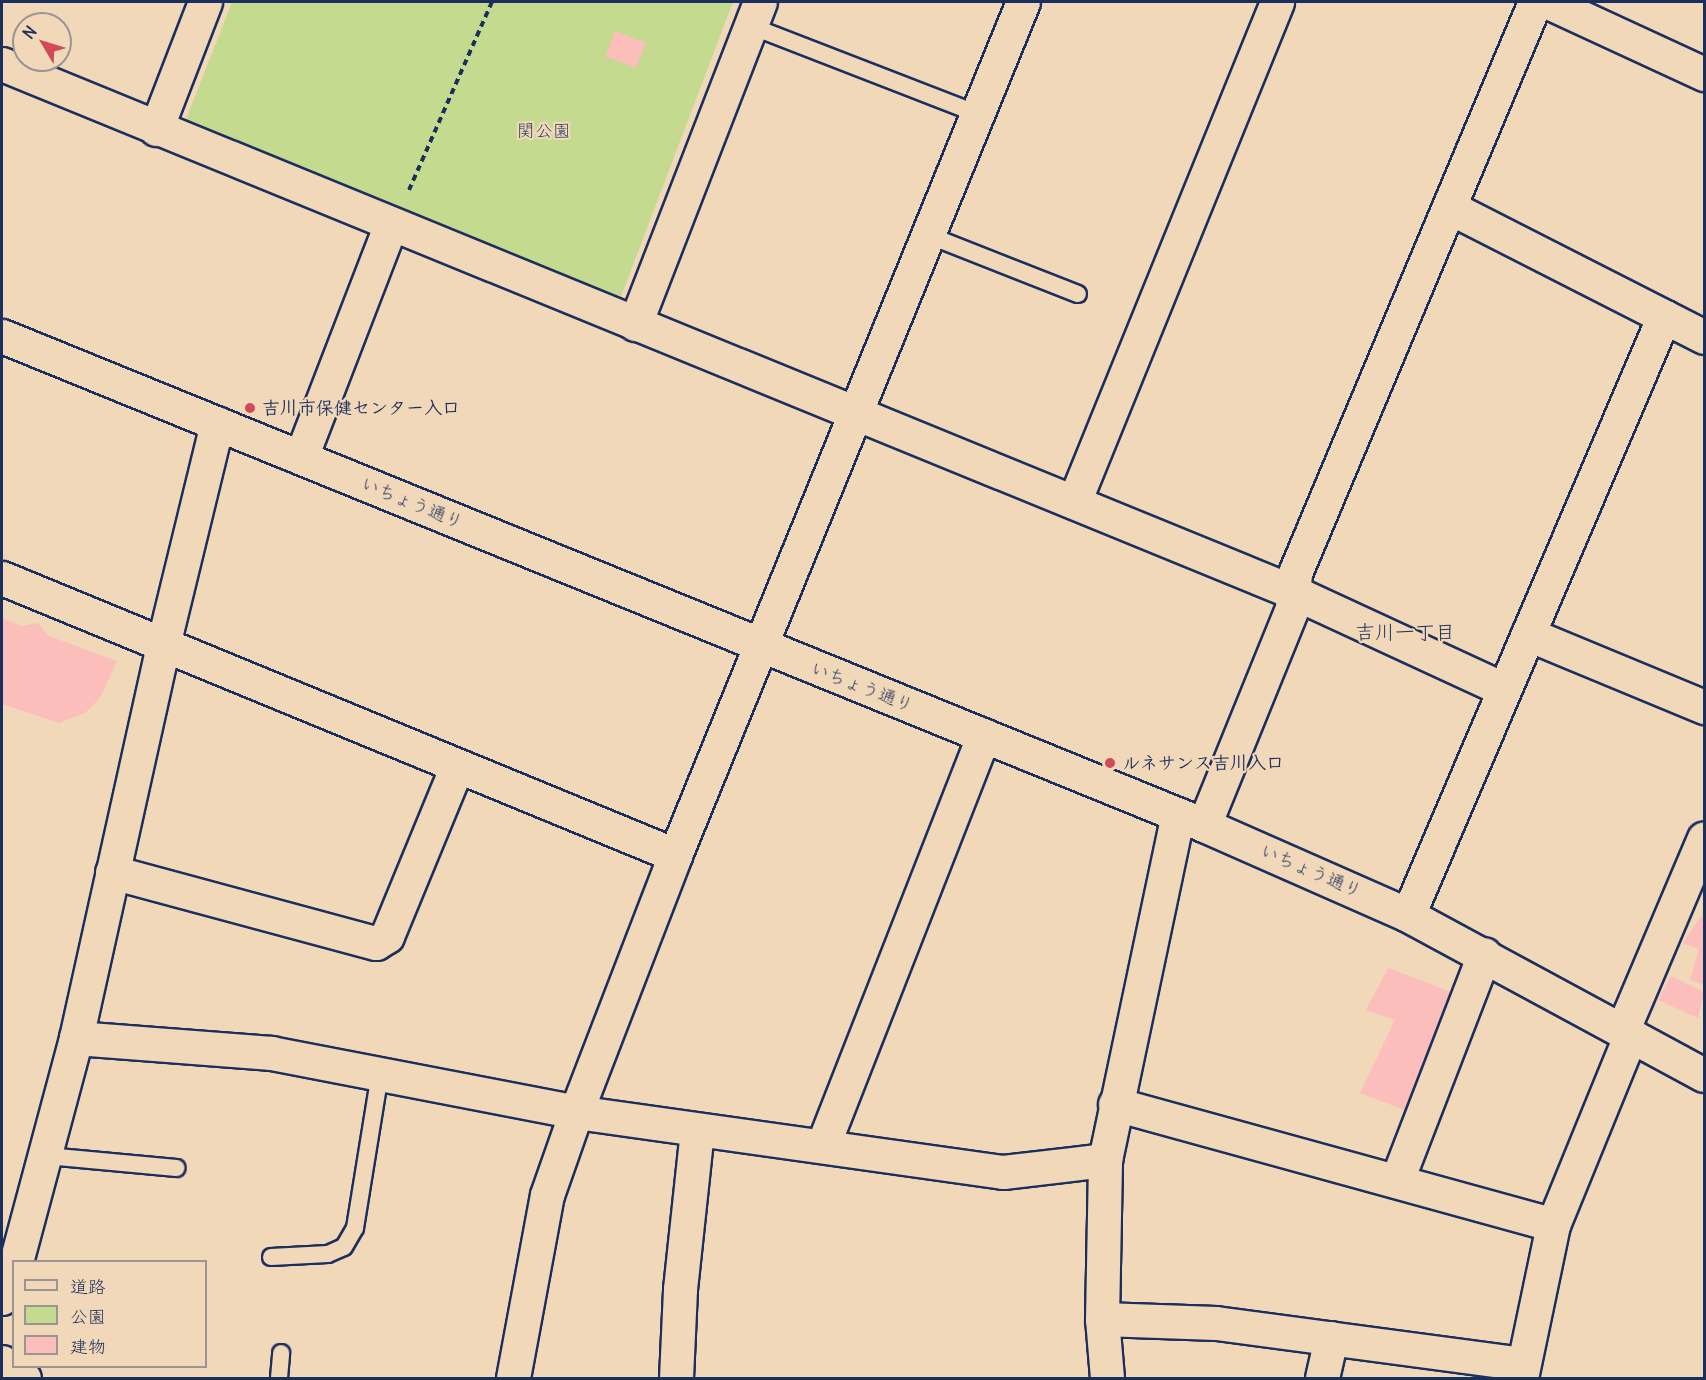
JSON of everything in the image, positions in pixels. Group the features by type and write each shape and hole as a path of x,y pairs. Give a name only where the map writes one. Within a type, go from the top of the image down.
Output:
{"street":[{"path":"156,129 206,2"},
{"path":"513,1378 547,1195 576,1112 675,855 1023,2"},
{"path":"1074,502 1277,2"},
{"path":"1107,1378 1102,1319 1105,1160 1115,1104 1191,820 1292,608 1295,573 1535,2"},
{"path":"1548,2 1704,74"},
{"path":"635,324 756,14"},
{"path":"2,64 156,129 1293,592 1503,689"},
{"path":"1449,207 1704,337"},
{"path":"301,458 391,224"},
{"path":"1408,915 1664,316"},
{"name":"いちょう通り","path":"2,336 760,647 1191,820 1408,915 1627,1031 1704,1075"},
{"path":"17,1260 47,1156 76,1038 163,645 217,423"},
{"path":"2,578 675,855"},
{"path":"1528,634 1704,707"},
{"path":"823,1145 984,735"},
{"path":"111,872 376,943 387,936 456,766"},
{"path":"1102,1319 1216,1323 1331,1338 1522,1371 1553,1225 1704,838"},
{"path":"1397,1180 1484,954"},
{"path":"76,1038 271,1053 576,1112 1003,1172 1105,1160"},
{"path":"1115,1104 1397,1180 1553,1225"},
{"path":"676,1378 680,1289 697,1130"},
{"path":"2,1298 12,1275"},
{"path":"1322,1378 1331,1338"},
{"path":"2,1362 24,1378"}],"lane":[{"path":"756,14 978,114"},
{"path":"928,235 1078,294"},
{"path":"271,1257 328,1254 344,1247 355,1228 380,1074"},
{"path":"47,1156 176,1168"},
{"path":"279,1378 281,1353"}],"path":[{"path":"409,190 492,2"}],"green space":[{"name":"関公園","path":"232,2 733,2 619,302 185,122"}],"building":[{"path":"615,31 646,43 636,68 605,56"},
{"path":"2,618 21,626 38,623 49,636 117,661 100,698 85,713 59,723 2,704"},
{"path":"1701,916 1704,917 1704,985 1690,980 1699,949 1683,943"},
{"path":"1388,968 1451,992 1407,1111 1360,1093 1395,1020 1366,1010"},
{"path":"1671,976 1704,992 1698,1018 1658,1000"}],"place":[{"name":"吉川市保健センター入口","path":"250,408"},
{"name":"ルネサンス吉川入口","path":"1110,763"}],"district":[{"name":"吉川一丁目","path":"1405,631"}]}
